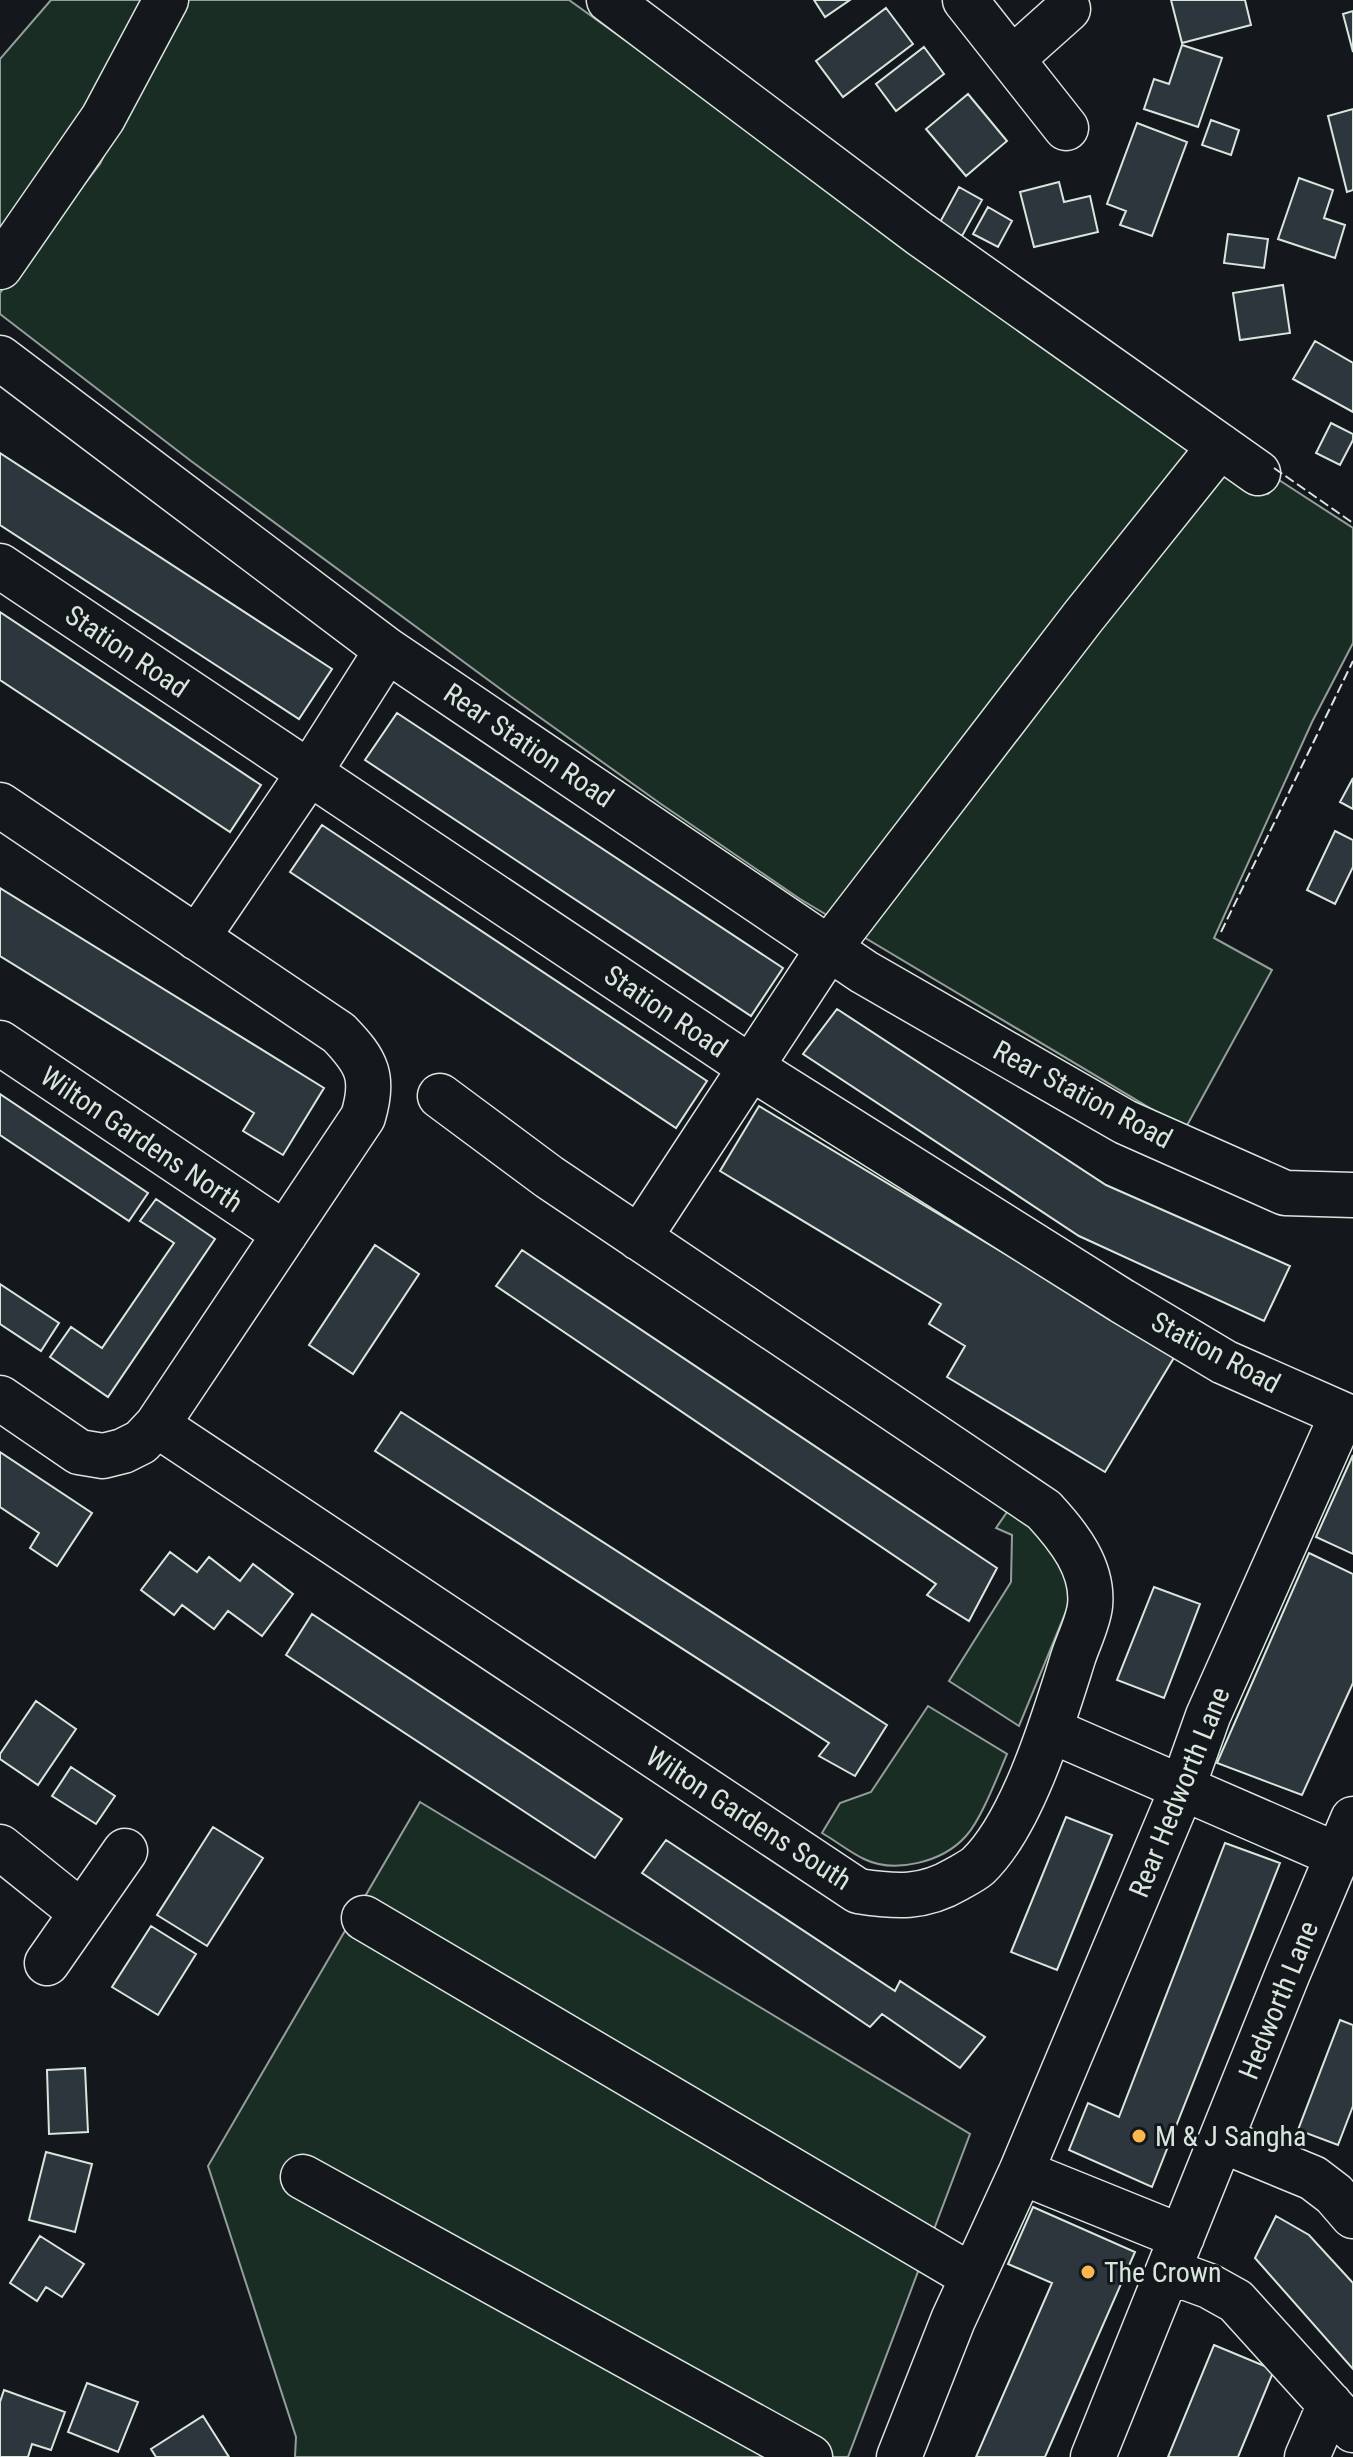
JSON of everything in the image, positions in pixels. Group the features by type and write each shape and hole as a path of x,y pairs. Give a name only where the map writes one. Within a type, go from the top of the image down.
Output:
{"street":[{"path":"0,267 103,118 166,0"},
{"path":"609,0 920,234 1258,473"},
{"path":"965,0 1066,128"},
{"path":"1012,59 1068,9"},
{"name":"Rear Station Road","path":"0,358 387,650 864,972 1125,1122 1285,1193 1353,1195"},
{"path":"639,1238 829,948 1083,617 1220,446"},
{"name":"Station Road","path":"0,566 750,1067 1224,1362 1348,1417"},
{"path":"197,938 309,773 387,650"},
{"path":"0,805 339,1033 357,1051 368,1073 369,1095 363,1117 157,1425 141,1442 103,1456 79,1452 0,1398"},
{"name":"Wilton Gardens North","path":"0,1043 285,1234"},
{"name":"Wilton Gardens South","path":"157,1425 858,1891 898,1897 938,1890 976,1868 1001,1838 1018,1804 1050,1730 1090,1606 1082,1559 1066,1533 1044,1510 549,1177 440,1096"},
{"name":"Rear Hedworth Lane","path":"899,2457 953,2320 1021,2172 1182,1789 1208,1716 1348,1417"},
{"name":"Hedworth Lane","path":"1050,1730 1182,1789 1348,1832 1093,2457"},
{"path":"0,1847 82,1913"},
{"path":"47,1963 125,1851"},
{"path":"364,1918 973,2277"},
{"path":"1221,2140 1313,2178 1334,2194 1353,2216"},
{"path":"1021,2172 1175,2254 1209,2286 1236,2301 1342,2417 1307,2457"},
{"path":"303,2177 810,2457"}],"green space":[{"path":"51,0 152,0 83,114 0,233 0,59"},
{"path":"177,0 569,0 1177,436 1268,494 1279,480 1353,528 1353,643 1312,722 1214,938 1272,970 1185,1129 800,899 661,804 191,461 0,314 0,293 100,164"},
{"path":"1007,1512 1048,1535 1074,1592 1019,1726 949,1681 1011,1582 1012,1535 996,1528"},
{"path":"928,1706 1007,1754 972,1829 956,1845 945,1853 918,1863 890,1865 864,1859 822,1833 840,1803 871,1792"},
{"path":"420,1802 970,2134 848,2457 295,2457 296,2437 208,2166"}],"building":[{"path":"814,0 850,0 825,17"},
{"path":"1171,0 1245,0 1251,25 1182,43"},
{"path":"886,8 913,44 843,97 816,61"},
{"path":"1353,11 1353,52 1343,14"},
{"path":"1182,45 1222,58 1198,127 1144,109 1154,79 1169,84"},
{"path":"924,47 944,74 896,111 876,84"},
{"path":"968,94 1007,141 966,176 926,129"},
{"path":"1353,109 1353,190 1347,192 1328,116"},
{"path":"1211,120 1239,130 1231,155 1202,145"},
{"path":"1137,123 1187,142 1152,236 1120,225 1126,211 1107,204"},
{"path":"1299,178 1333,190 1324,218 1345,225 1335,258 1278,239"},
{"path":"1059,182 1064,202 1090,196 1098,232 1034,247 1020,192"},
{"path":"959,187 982,200 962,236 939,224"},
{"path":"988,207 1012,221 998,247 973,234"},
{"path":"1228,234 1268,239 1264,268 1224,263"},
{"path":"1283,285 1290,333 1240,340 1233,293"},
{"path":"1315,341 1353,363 1353,412 1293,379"},
{"path":"1331,423 1353,434 1340,465 1316,453"},
{"path":"0,453 332,669 299,719 0,525"},
{"path":"0,612 261,785 230,832 0,680"},
{"path":"397,713 783,968 751,1016 365,760"},
{"path":"1353,778 1353,809 1340,802"},
{"path":"322,825 707,1081 676,1128 290,872"},
{"path":"1335,831 1353,840 1353,867 1335,904 1307,890"},
{"path":"0,888 324,1088 283,1155 243,1131 254,1113 0,956"},
{"path":"837,1009 1106,1185 1290,1266 1264,1321 1079,1236 803,1054"},
{"path":"0,1094 148,1193 129,1221 0,1135"},
{"path":"759,1106 1175,1356 1105,1472 947,1377 965,1346 929,1324 941,1304 720,1171"},
{"path":"156,1199 215,1239 108,1397 50,1357 71,1327 102,1348 174,1243 140,1221"},
{"path":"375,1245 419,1274 353,1374 309,1345"},
{"path":"522,1250 997,1568 969,1621 927,1595 936,1584 496,1286"},
{"path":"0,1284 59,1323 41,1351 0,1324"},
{"path":"401,1412 887,1725 855,1776 819,1756 829,1743 375,1451"},
{"path":"0,1452 92,1513 57,1566 30,1548 39,1533 0,1507"},
{"path":"1353,1455 1353,1554 1316,1537"},
{"path":"170,1552 197,1572 209,1557 240,1581 253,1564 293,1594 262,1636 228,1611 214,1629 182,1605 174,1615 141,1590"},
{"path":"1309,1553 1353,1574 1353,1683 1302,1795 1217,1763"},
{"path":"1154,1587 1200,1604 1164,1698 1117,1680"},
{"path":"312,1614 622,1819 595,1858 286,1655"},
{"path":"36,1701 76,1729 38,1785 0,1759 0,1754"},
{"path":"71,1767 115,1796 96,1824 52,1796"},
{"path":"1066,1817 1112,1835 1057,1970 1011,1952"},
{"path":"213,1827 263,1858 207,1946 157,1915"},
{"path":"666,1840 895,1991 900,1981 985,2037 960,2068 882,2014 870,2027 642,1873"},
{"path":"1225,1843 1280,1863 1152,2187 1069,2150 1088,2103 1119,2117"},
{"path":"151,1926 196,1954 158,2015 112,1987"},
{"path":"1340,2020 1353,2025 1353,2106 1338,2145 1298,2130"},
{"path":"85,2068 88,2132 49,2134 47,2070"},
{"path":"46,2152 92,2164 75,2232 29,2220"},
{"path":"1033,2207 1135,2252 1045,2457 976,2457 1052,2283 1008,2264"},
{"path":"1276,2216 1309,2235 1353,2283 1353,2369 1255,2258"},
{"path":"40,2236 84,2264 62,2297 46,2287 37,2301 10,2283"},
{"path":"1214,2345 1274,2370 1238,2457 1168,2457"},
{"path":"87,2383 138,2402 118,2452 68,2432"},
{"path":"4,2390 65,2412 51,2450 32,2444 28,2457 0,2457 0,2402"},
{"path":"203,2416 229,2457 156,2457 151,2449"}],"fence":[{"path":"1274,468 1353,523"},
{"path":"1221,932 1353,661"}],"place":[{"name":"M & J Sangha","path":"1139,2136"},
{"name":"The Crown","path":"1088,2272"}]}
